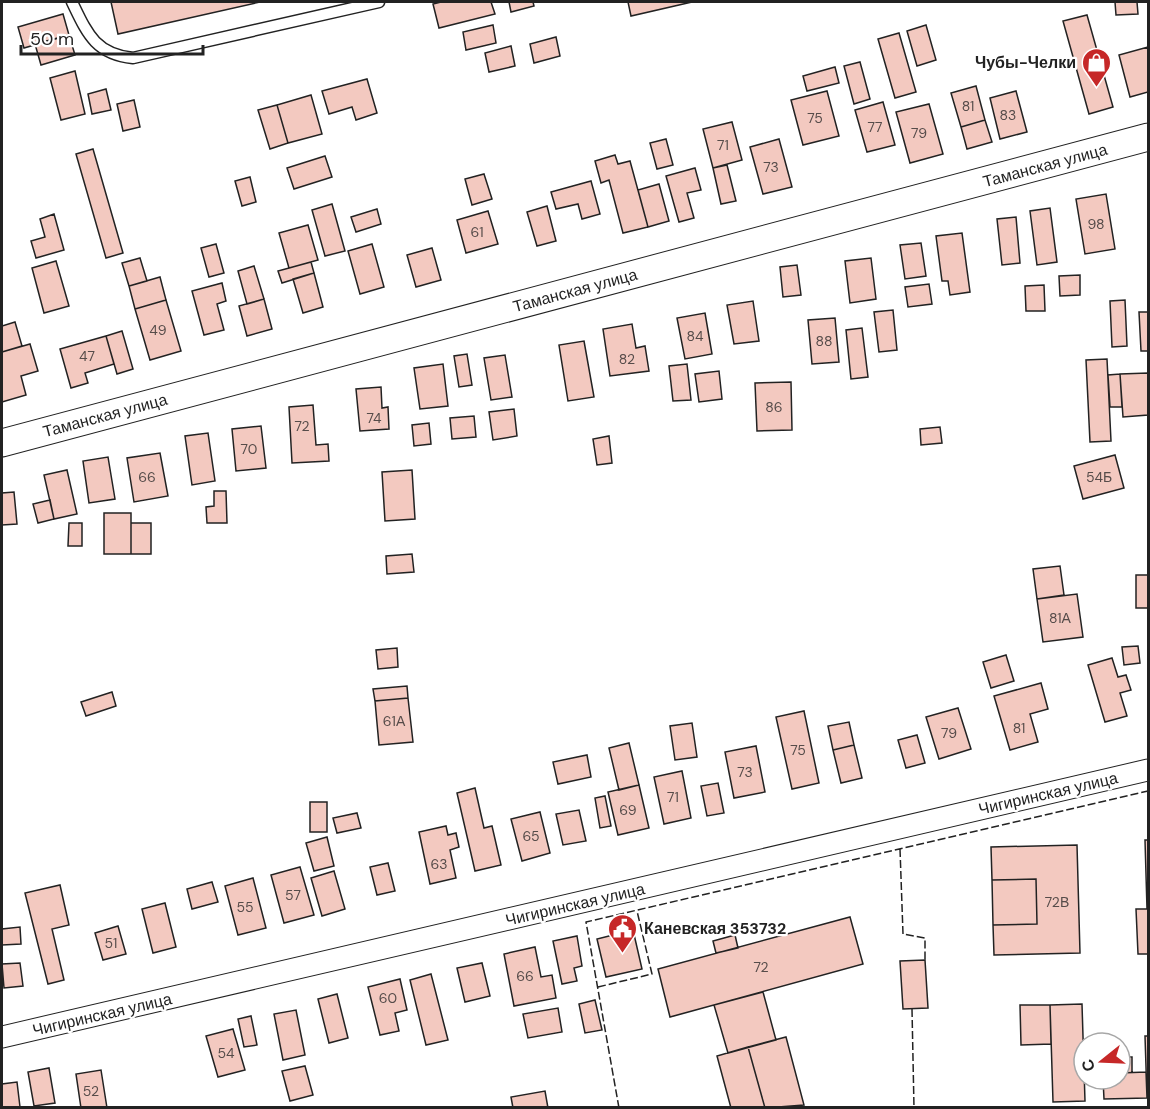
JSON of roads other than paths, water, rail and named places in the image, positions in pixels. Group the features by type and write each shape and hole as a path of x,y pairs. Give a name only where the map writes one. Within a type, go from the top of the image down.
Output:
{"street":[{"name":"Таманская улица","path":"2,443 1149,137"},
{"name":"Чигиринская улица","path":"2,1037 1149,770"}],"lane":[{"path":"72,2 94,42 107,53 133,58 379,2"}],"place":[{"name":"Чубы-Челки","path":"1097,88"},
{"name":"Каневская 353732","path":"623,954"}]}
